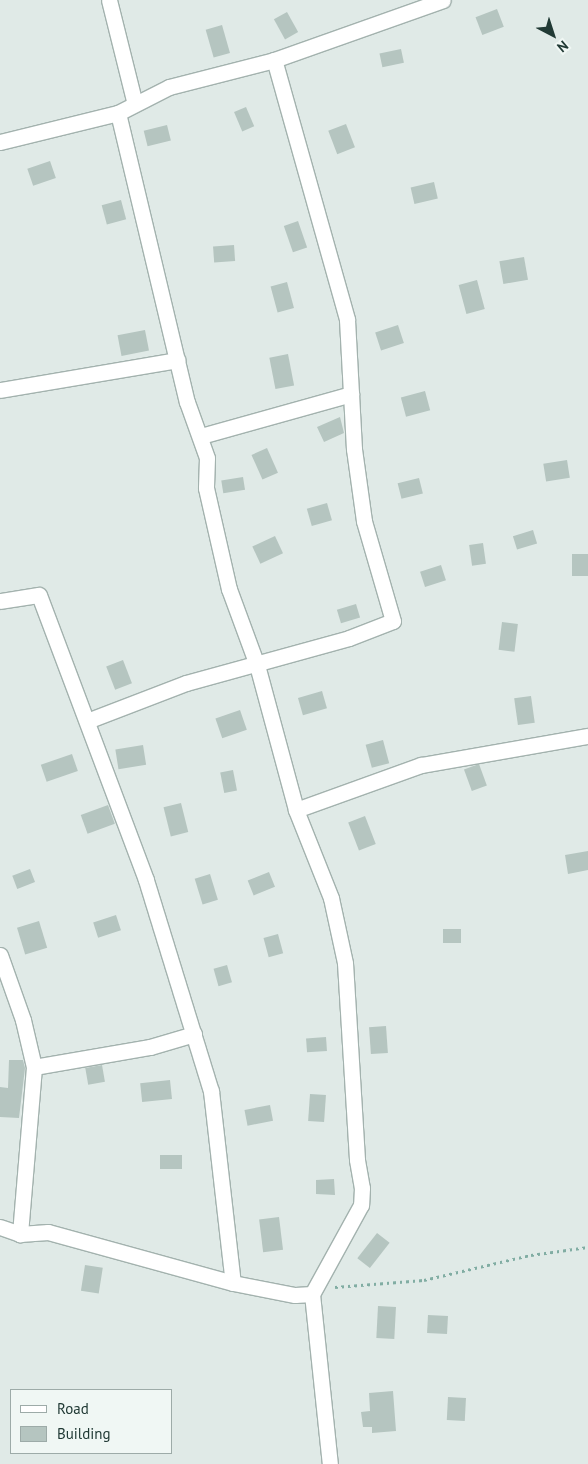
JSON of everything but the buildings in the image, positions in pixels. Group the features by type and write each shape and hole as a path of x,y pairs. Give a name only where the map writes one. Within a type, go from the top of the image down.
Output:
{"street":[{"path":"109,0 136,104"},
{"path":"0,142 118,113 169,87 274,60 443,0"},
{"path":"87,721 186,683 257,665 349,638 393,621 364,521 351,394 347,319 274,60"},
{"path":"118,113 187,402 201,436 207,458 206,488 228,589 257,665 296,810 331,898 345,963 357,1160 362,1188 361,1205 314,1291 330,1464"},
{"path":"0,390 177,360"},
{"path":"201,436 351,394"},
{"path":"0,601 40,596 146,880 211,1091 233,1283"},
{"path":"296,810 421,765 588,736"},
{"path":"0,955 23,1020 34,1066 20,1234"},
{"path":"34,1066 150,1047 194,1034"},
{"path":"0,1227 20,1234 48,1232 233,1283 295,1295 314,1291"}],"path":[{"path":"314,1291 424,1280 531,1255 588,1248"}]}
